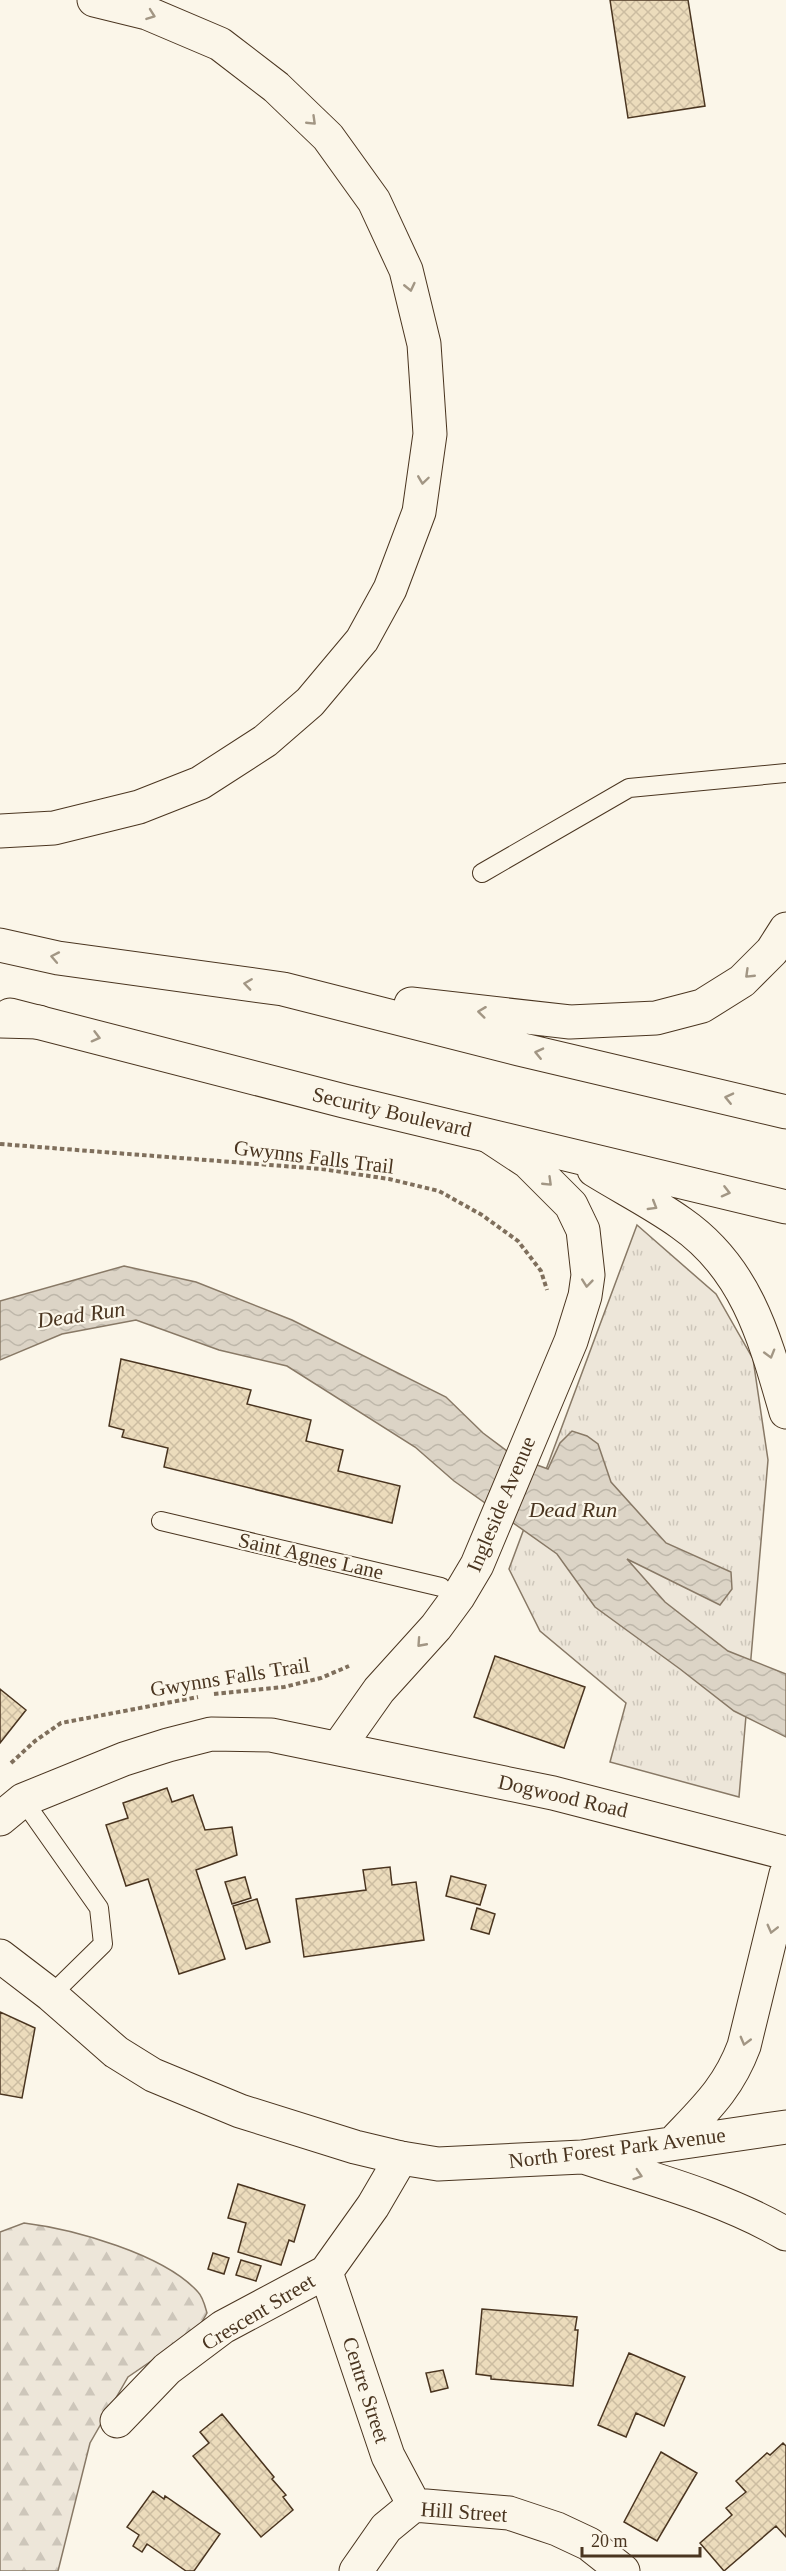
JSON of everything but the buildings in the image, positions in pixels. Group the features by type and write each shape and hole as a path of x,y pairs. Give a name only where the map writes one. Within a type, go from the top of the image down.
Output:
{"main road":[{"path":"0,831 54,828 140,807 200,783 265,741 310,702 362,640 390,589 419,512 430,434 424,344 406,270 374,201 328,137 276,87 220,44 147,13 94,0"},
{"path":"0,945 58,958 283,989 570,1022 656,1018 702,1006 742,981 772,951 786,929"},
{"path":"283,989 519,1049 786,1112"},
{"name":"Security Boulevard","path":"0,1012 265,1081 786,1207"},
{"path":"0,1021 39,1022"},
{"name":"Ingleside Avenue","path":"338,1748 379,1690 436,1627 450,1592 477,1565 571,1341 585,1296 587,1251 581,1225 571,1205 528,1162 485,1134"},
{"path":"567,1154 682,1223 718,1255 746,1295 765,1337 786,1412"},
{"name":"Dogwood Road","path":"12,1810 124,1759 211,1734 271,1735 553,1793 786,1853"},
{"path":"674,2142 719,2094 735,2071 744,2046 786,1874"},
{"name":"North Forest Park Avenue","path":"0,1956 51,1995 116,2052 153,2075 240,2111 355,2147 401,2158 438,2164 582,2157 786,2127"},
{"path":"582,2157 714,2199 762,2220 786,2234"},
{"name":"Crescent Street","path":"117,2421 167,2369 223,2328 326,2272 374,2206 401,2158"},
{"name":"Centre Street","path":"326,2272 388,2457 414,2505"},
{"name":"Hill Street","path":"356,2571 386,2528 414,2505 509,2513 556,2529 589,2544 623,2571"}],"lane":[{"path":"482,873 629,788 786,773"},
{"name":"Saint Agnes Lane","path":"161,1521 450,1592"},
{"path":"12,1810 99,1908 103,1944 51,1995"}],"path":[{"name":"Gwynns Falls Trail","path":"0,1144 322,1169 389,1179 439,1191 483,1215 518,1241 541,1271 548,1292"},
{"name":"Gwynns Falls Trail","path":"5,1768 35,1741 62,1723 172,1700 284,1687 321,1678 357,1663"}],"green space":[{"path":"637,1225 716,1294 753,1359 768,1460 739,1797 610,1762 626,1703 540,1631 509,1569"},
{"path":"24,2223 92,2237 141,2255 183,2278 203,2299 207,2313 198,2329 128,2377 90,2443 58,2571 0,2571 0,2232"}],"water":[{"name":"Dead Run","path":"124,1266 196,1282 292,1320 446,1397 483,1433 515,1457 548,1469 560,1443 572,1431 587,1436 598,1444 611,1482 666,1543 731,1572 732,1589 720,1605 627,1559 665,1602 728,1651 786,1674 786,1737 734,1711 595,1607 557,1554 454,1481 415,1447 287,1366 219,1350 136,1320 62,1334 0,1360 0,1301"}]}
